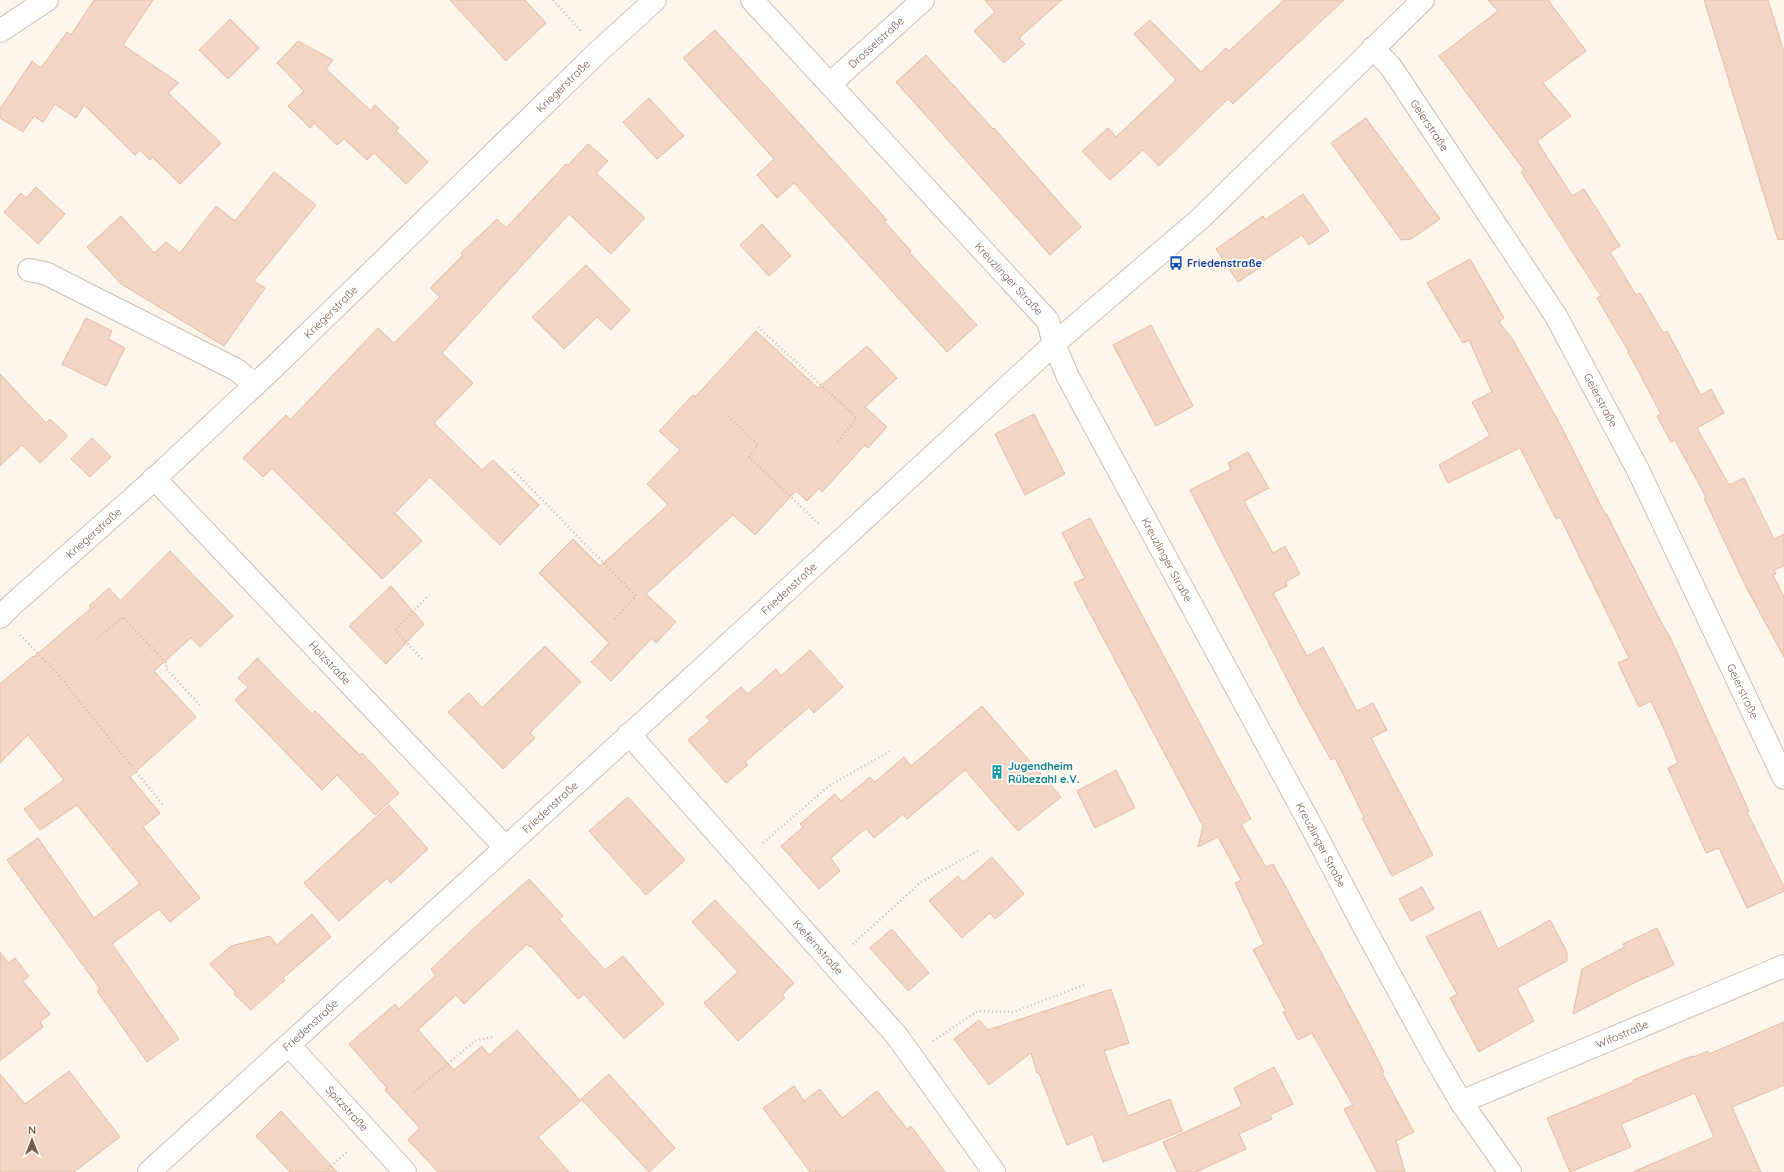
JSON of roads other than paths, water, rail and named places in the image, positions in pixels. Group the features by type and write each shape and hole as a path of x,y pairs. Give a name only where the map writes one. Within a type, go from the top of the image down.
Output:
{"street":[{"path":"0,31 47,0"},
{"name":"Kriegerstraße","path":"4,608 154,478 255,385 330,314 599,51 655,0"},
{"name":"Kreuzlinger Straße","path":"752,0 1048,321 1054,344 1068,377 1315,833 1370,938 1461,1102 1510,1172"},
{"name":"Drosselstraße","path":"830,84 923,0"},
{"name":"Friedenstraße","path":"149,1172 839,543 930,457 1054,344 1201,218 1423,0"},
{"name":"Geierstraße","path":"1373,48 1391,67 1556,316 1643,480 1784,778"},
{"path":"29,270 45,273 238,370 255,385"},
{"name":"Holzstraße","path":"154,478 505,847"},
{"name":"Kiefernstraße","path":"629,734 897,1036 994,1172"},
{"name":"Wifostraße","path":"1461,1102 1784,966"},
{"name":"Spitzstraße","path":"289,1045 405,1172"}],"place":[{"name":"Friedenstraße","path":"1176,263"},
{"name":"Jugendheim Rübezahl e.V.","path":"997,772"}]}
